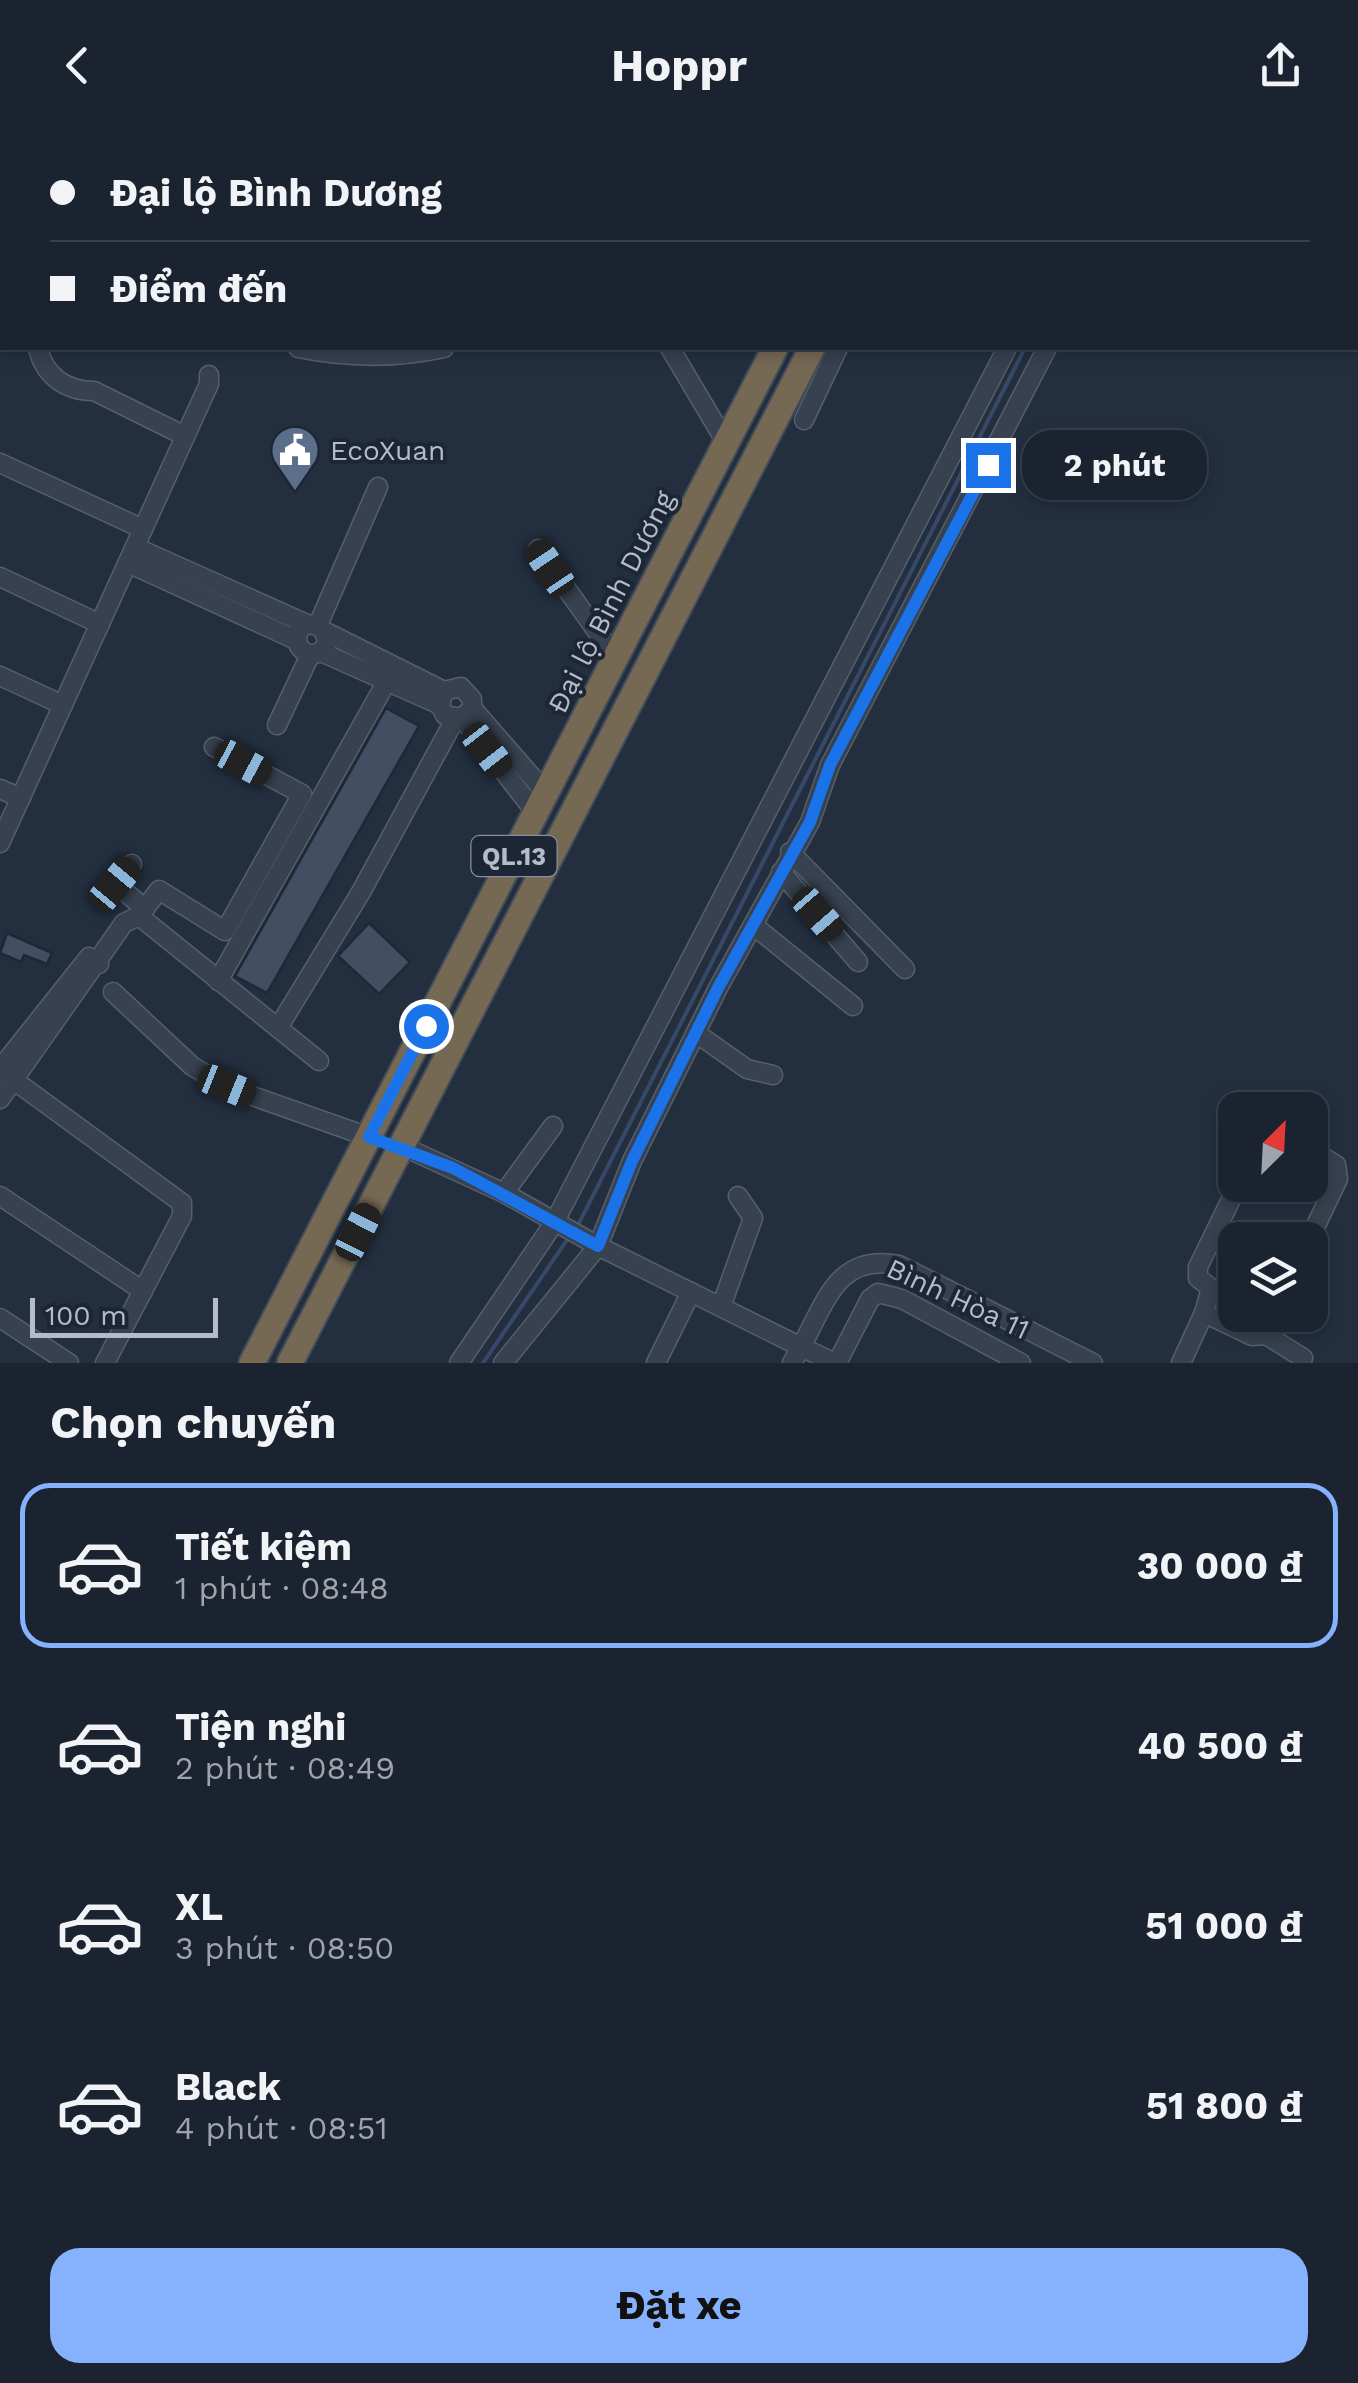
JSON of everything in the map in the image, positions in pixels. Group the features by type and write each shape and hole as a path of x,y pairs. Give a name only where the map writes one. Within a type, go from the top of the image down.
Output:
{"highway":[{"name":"Đại lộ Bình Dương","path":"252,1363 774,350"},
{"name":"QL.13","path":"290,1363 811,350"},
{"path":"541,803 571,818"},
{"path":"369,1137 402,1146"}],"street":[{"path":"38,350 42,364 53,377 80,391 94,391 185,436"},
{"path":"311,350 358,357 435,350"},
{"path":"671,350 726,444"},
{"path":"804,420 837,350"},
{"path":"459,1363 554,1222 1005,350"},
{"path":"503,1363 593,1243 696,1033 790,852 810,822 830,765 1046,350"},
{"path":"0,843 210,375"},
{"path":"0,463 296,640 300,650 442,698 461,687 472,699 278,1028"},
{"path":"317,627 378,487"},
{"path":"135,547 317,627 442,698 445,714 463,715 541,803"},
{"path":"538,550 616,658"},
{"path":"0,577 100,624"},
{"path":"296,640 299,630 317,627"},
{"path":"277,725 316,653 327,643 317,627"},
{"path":"0,676 63,705"},
{"path":"218,981 387,681"},
{"path":"0,1099 4,1073 99,964 124,924 142,912 160,890 225,931 302,794 214,748"},
{"path":"0,789 21,798"},
{"path":"790,852 905,969"},
{"path":"132,864 115,884 218,981 319,1061"},
{"path":"781,872 858,962"},
{"path":"753,926 853,1006"},
{"path":"114,992 192,1066 227,1086 369,1137"},
{"path":"696,1033 747,1069 773,1075"},
{"path":"4,1073 182,1203 182,1216 106,1363"},
{"path":"504,1193 553,1126"},
{"path":"402,1146 504,1193 720,1307 796,1355 836,1363 870,1299 878,1293 902,1299 1021,1363"},
{"path":"1328,1160 1336,1165 1338,1179 1328,1201"},
{"path":"0,1196 143,1291"},
{"path":"720,1307 753,1218 738,1196"},
{"path":"1181,1363 1211,1288 1198,1278 1198,1268 1230,1202"},
{"name":"Bình Hòa 11","path":"796,1355 838,1282 854,1266 877,1261 899,1265 1093,1363"},
{"path":"656,1363 691,1292"},
{"path":"1204,1313 1252,1336 1266,1335 1303,1358"},
{"path":"0,1318 69,1363"}],"building":[{"path":"386,708 419,726 267,993 235,976"},
{"path":"369,923 410,962 379,994 338,956"},
{"path":"7,933 52,953 47,964 24,955 21,962 0,953"}],"waterway":[{"path":"578,1225 1024,350"},
{"path":"483,1363 569,1237"}],"place":[{"name":"EcoXuan","path":"295,492"}],"route":[{"path":"426,1026 369,1137 453,1168 598,1246 632,1161 718,988 810,822 830,765 988,465"}]}
